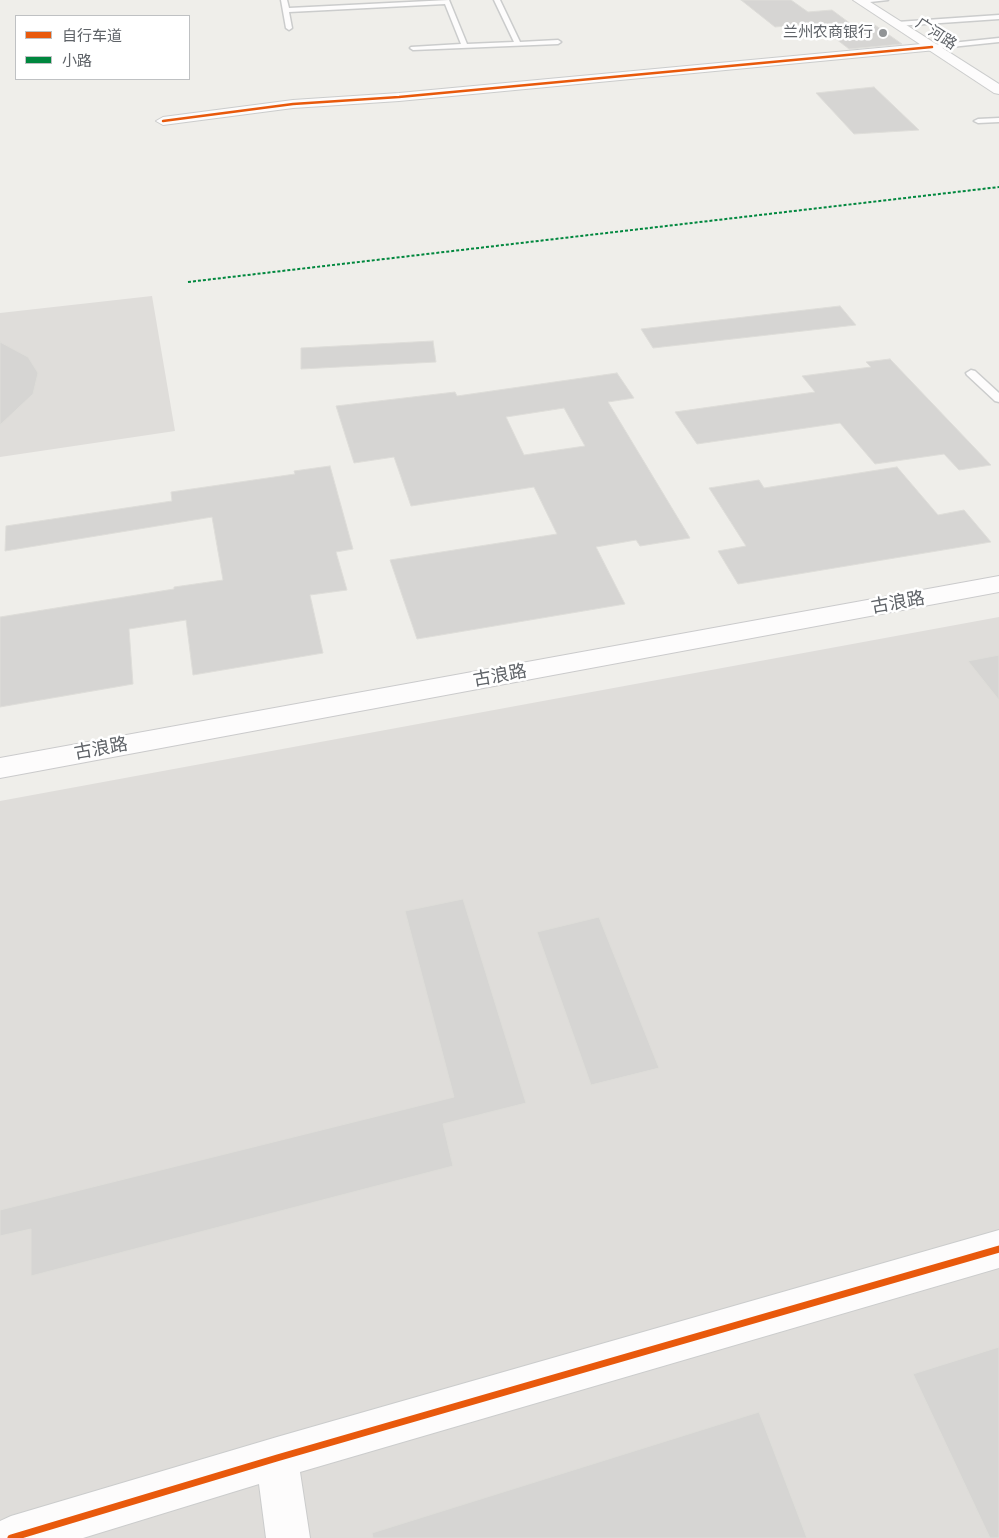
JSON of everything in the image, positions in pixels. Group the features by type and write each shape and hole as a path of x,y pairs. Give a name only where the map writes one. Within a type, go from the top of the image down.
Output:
{"street":[{"name":"广河路","path":"861,1 999,90"},
{"path":"163,121 293,104 399,97 932,47"},
{"name":"古浪路","path":"0,768 999,584"},
{"path":"11,1538 277,1458 999,1249"},
{"path":"277,1458 288,1538"}],"lane":[{"path":"284,0 289,28"},
{"path":"497,0 518,44"},
{"path":"861,1 886,0"},
{"path":"286,10 446,1 465,46"},
{"path":"897,24 999,17"},
{"path":"932,47 999,40"},
{"path":"413,48 558,42"},
{"path":"978,121 999,120"},
{"path":"971,372 999,399"}],"shaded area":[{"path":"152,296 175,431 0,457 0,313"},
{"path":"999,617 999,1538 0,1538 0,801"}],"building":[{"path":"741,0 791,0 808,12 832,10 851,24 872,23 902,44 849,49 827,32 820,32 809,24 775,27"},
{"path":"874,87 919,130 854,134 816,93"},
{"path":"840,306 856,325 653,348 641,329"},
{"path":"433,341 436,362 301,369 301,348"},
{"path":"0,342 28,357 38,373 33,394 0,425"},
{"path":"890,359 991,465 959,470 944,454 875,464 840,423 697,444 675,412 815,392 802,376 871,367 866,362"},
{"path":"617,373 634,398 608,402 690,538 640,546 636,540 596,547 625,604 417,639 390,560 557,534 534,487 411,506 394,457 354,463 336,406 455,392 457,396","holes":["564,408 585,446 524,455 506,417"]},
{"path":"330,466 353,549 336,552 347,590 310,595 323,653 193,675 186,620 129,629 133,684 0,707 0,617 223,580 212,517 5,551 6,526 172,501 171,492 295,474 294,471"},
{"path":"897,467 938,515 964,510 991,542 738,584 718,551 746,546 709,488 759,480 764,488"},
{"path":"999,655 999,700 968,661"},
{"path":"463,899 526,1103 443,1124 453,1166 31,1276 31,1229 0,1236 0,1210 454,1097 405,911"},
{"path":"599,917 659,1068 591,1085 537,932"},
{"path":"999,1347 999,1538 990,1538 913,1374"},
{"path":"759,1412 807,1538 373,1538 372,1533"}],"marked path":[{"path":"188,282 999,187"}],"cycle path":[{"path":"163,121 293,104 399,97 932,47"},
{"path":"11,1538 277,1458 999,1249"}],"place":[{"name":"兰州农商银行","path":"883,33"}]}
